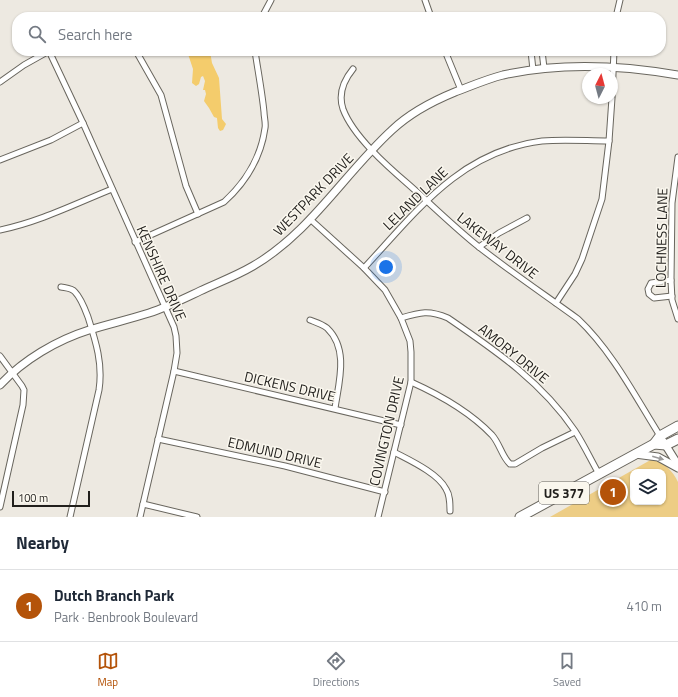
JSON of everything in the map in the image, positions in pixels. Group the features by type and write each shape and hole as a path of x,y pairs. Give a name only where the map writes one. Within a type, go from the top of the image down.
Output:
{"highway":[{"name":"US 377","path":"520,517 654,444 660,436 678,426"},
{"path":"654,444 666,445 678,439"}],"street":[{"path":"265,12 271,0"},
{"path":"425,0 429,12"},
{"path":"617,12 620,0"},
{"path":"0,82 40,56"},
{"name":"KENSHIRE DRIVE","path":"51,56 83,123 174,327 176,336 174,370 140,517"},
{"path":"139,56 160,95 186,186 198,214"},
{"path":"135,242 224,202 246,179 258,157 265,127 263,96 256,56"},
{"path":"447,56 461,90"},
{"path":"532,56 533,70"},
{"path":"543,56 544,68"},
{"path":"614,56 614,68"},
{"name":"WESTPARK DRIVE","path":"0,385 13,372 50,347 92,329 165,307 252,267 273,253 294,236 392,129 410,115 441,98 502,76 544,68 566,66 614,68"},
{"name":"WESTPARK DRIVE","path":"618,68 636,69 678,75"},
{"name":"LAKEWAY DRIVE","path":"353,69 343,83 341,97 343,108 352,125 372,150 479,247 578,319 594,335 637,398 660,436"},
{"path":"556,303 572,279 579,264 602,199 612,104"},
{"path":"0,160 51,140 83,123"},
{"name":"LELAND LANE","path":"364,268 426,200 446,182 465,168 487,157 542,141 609,141"},
{"name":"LOCHNESS LANE","path":"678,157 672,203 671,280 672,296 678,319"},
{"path":"0,230 38,219 112,189"},
{"path":"479,247 499,233 527,218"},
{"name":"COVINGTON DRIVE","path":"310,219 364,268 385,290 402,318 412,352 411,382 378,517"},
{"path":"671,280 651,283 648,289 654,298 672,296"},
{"path":"61,287 74,291 86,311 98,349 101,379 70,517"},
{"name":"AMORY DRIVE","path":"402,318 419,312 439,314 448,318 484,342 536,384 575,432 599,474"},
{"path":"310,320 326,328 333,335 337,344 341,359 341,369 335,408"},
{"path":"0,356 13,372 24,390 23,405 0,507"},
{"name":"DICKENS DRIVE","path":"174,370 401,425"},
{"path":"411,382 434,392 452,403 476,422 492,436 510,464 515,464 542,448 575,432"},
{"path":"660,436 678,465"},
{"name":"EDMUND DRIVE","path":"158,439 285,466 385,492"},
{"path":"394,452 427,471 443,484 448,494 450,510"},
{"path":"635,454 658,457 678,468"},
{"path":"143,504 197,517"}],"shaded area":[{"path":"189,56 211,56 212,63 219,78 222,119 226,124 223,130 220,131 218,128 217,118 214,117 204,101 206,94 205,90 203,90 205,81 203,76 201,77 199,84 196,86 192,83 193,69"},
{"path":"654,458 661,462 674,474 678,482 678,517 550,517 630,472 630,505 666,505 666,469 635,469"}],"place":[{"name":"Dutch Branch Park","path":"613,492"}]}
